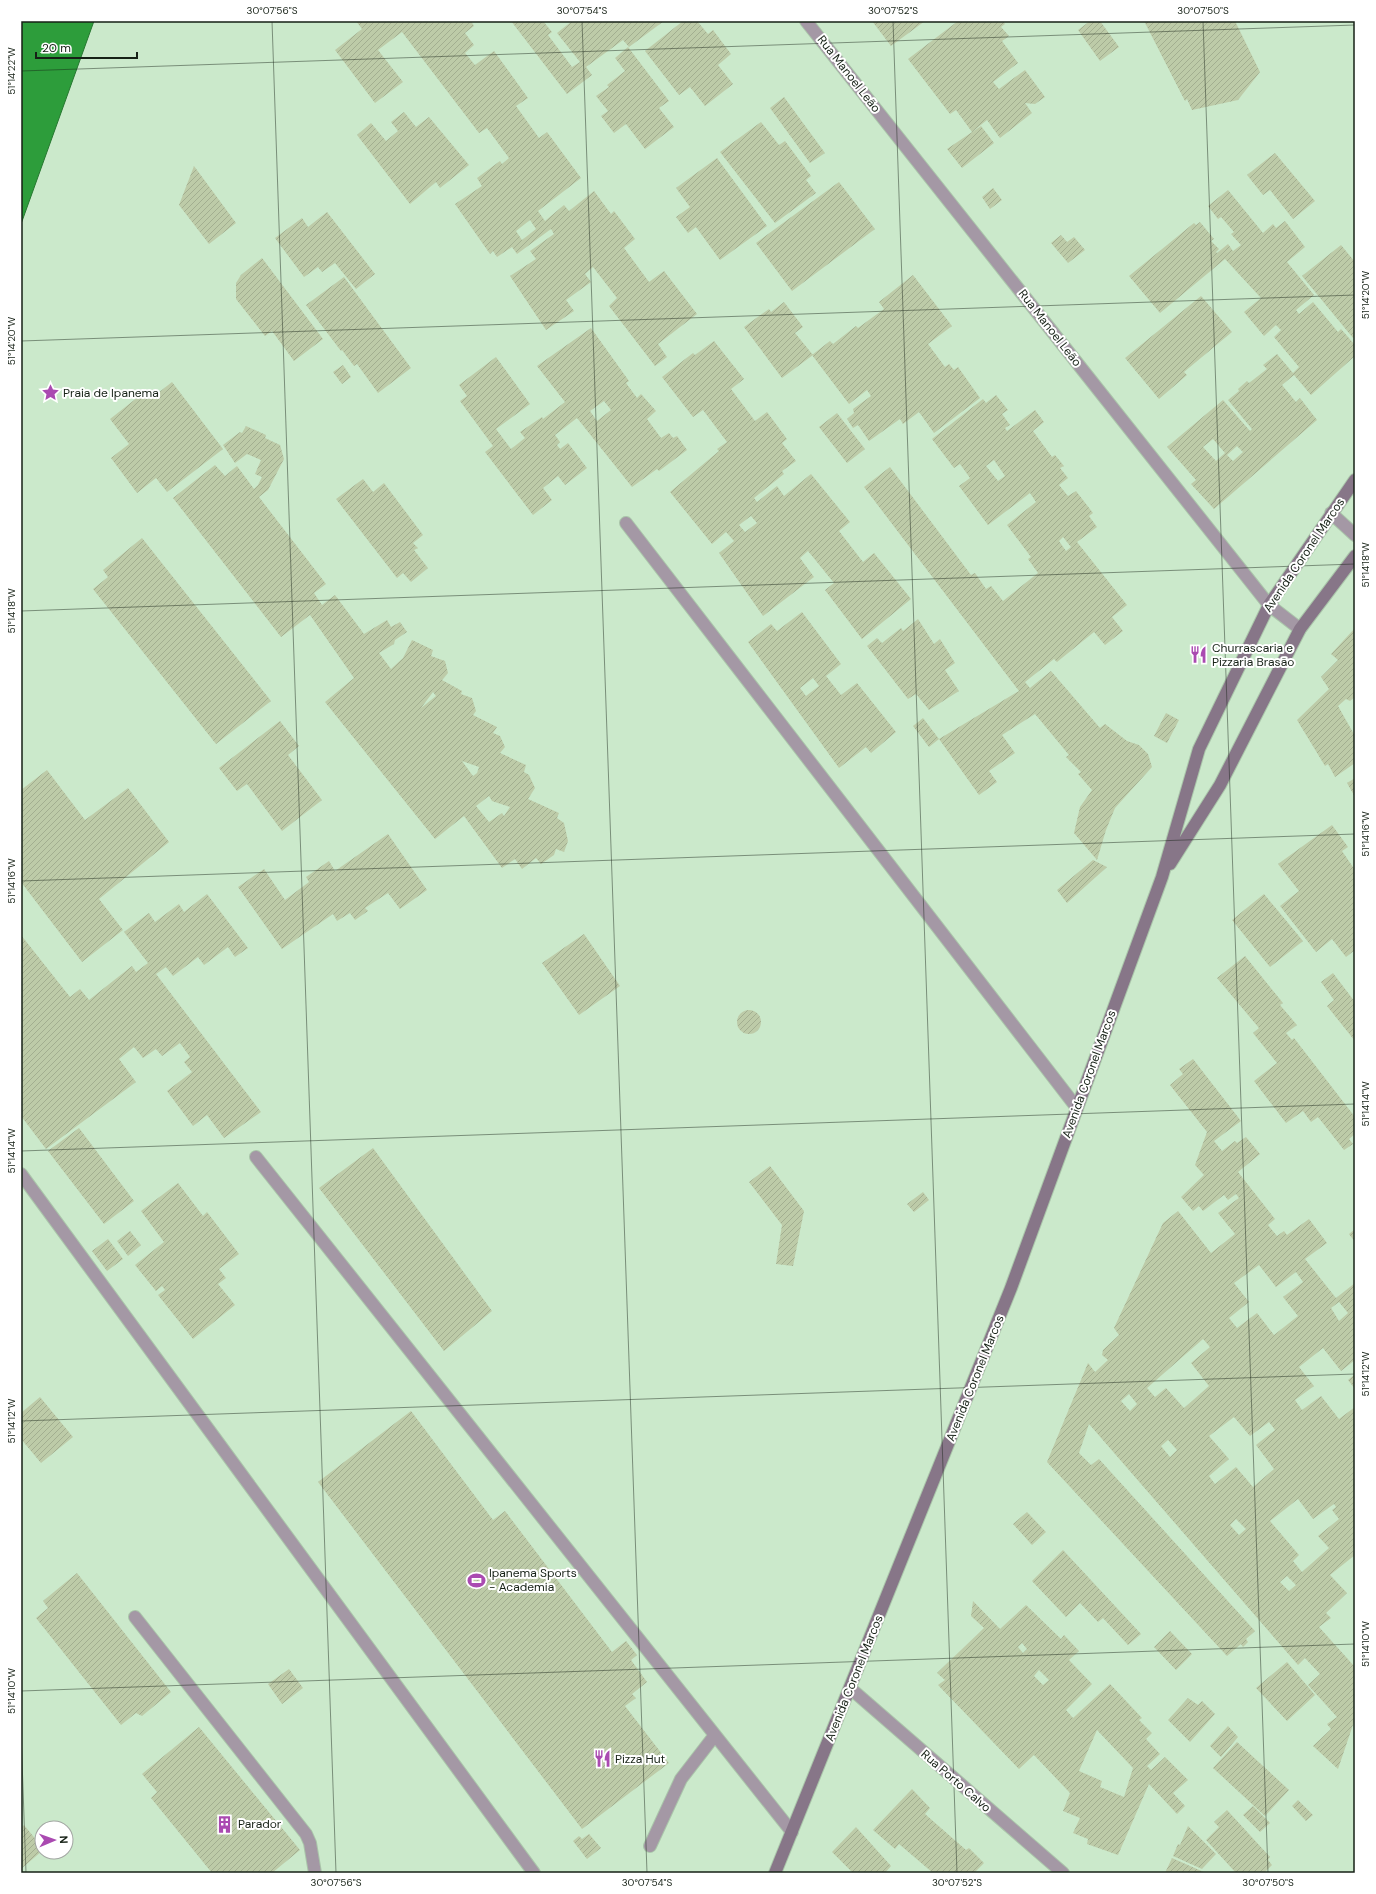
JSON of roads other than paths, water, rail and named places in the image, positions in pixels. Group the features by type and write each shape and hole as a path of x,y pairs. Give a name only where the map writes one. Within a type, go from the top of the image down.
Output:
{"main road":[{"name":"Avenida Coronel Marcos","path":"775,1873 1011,1288 1162,877 1199,749 1269,605 1355,480"},
{"name":"Avenida Coronel Marcos","path":"1162,877 1220,785 1300,629 1355,556"}],"street":[{"name":"Rua Manoel Leão","path":"806,21 1269,605 1300,629"},
{"path":"1331,513 1355,535"},
{"path":"626,523 1077,1108"},
{"path":"256,1157 792,1832"},
{"path":"21,1174 534,1873"},
{"path":"135,1617 306,1834 310,1843 314,1873"},
{"name":"Rua Porto Calvo","path":"850,1688 1063,1873"},
{"path":"650,1846 682,1779 715,1735"}],"place":[{"name":"Praia de Ipanema","path":"50,393"},
{"name":"Churrascaria e Pizzaria Brasão","path":"1199,655"},
{"name":"Ipanema Sports - Academia","path":"476,1580"},
{"name":"Pizza Hut","path":"602,1759"},
{"name":"Parador","path":"225,1824"}]}
